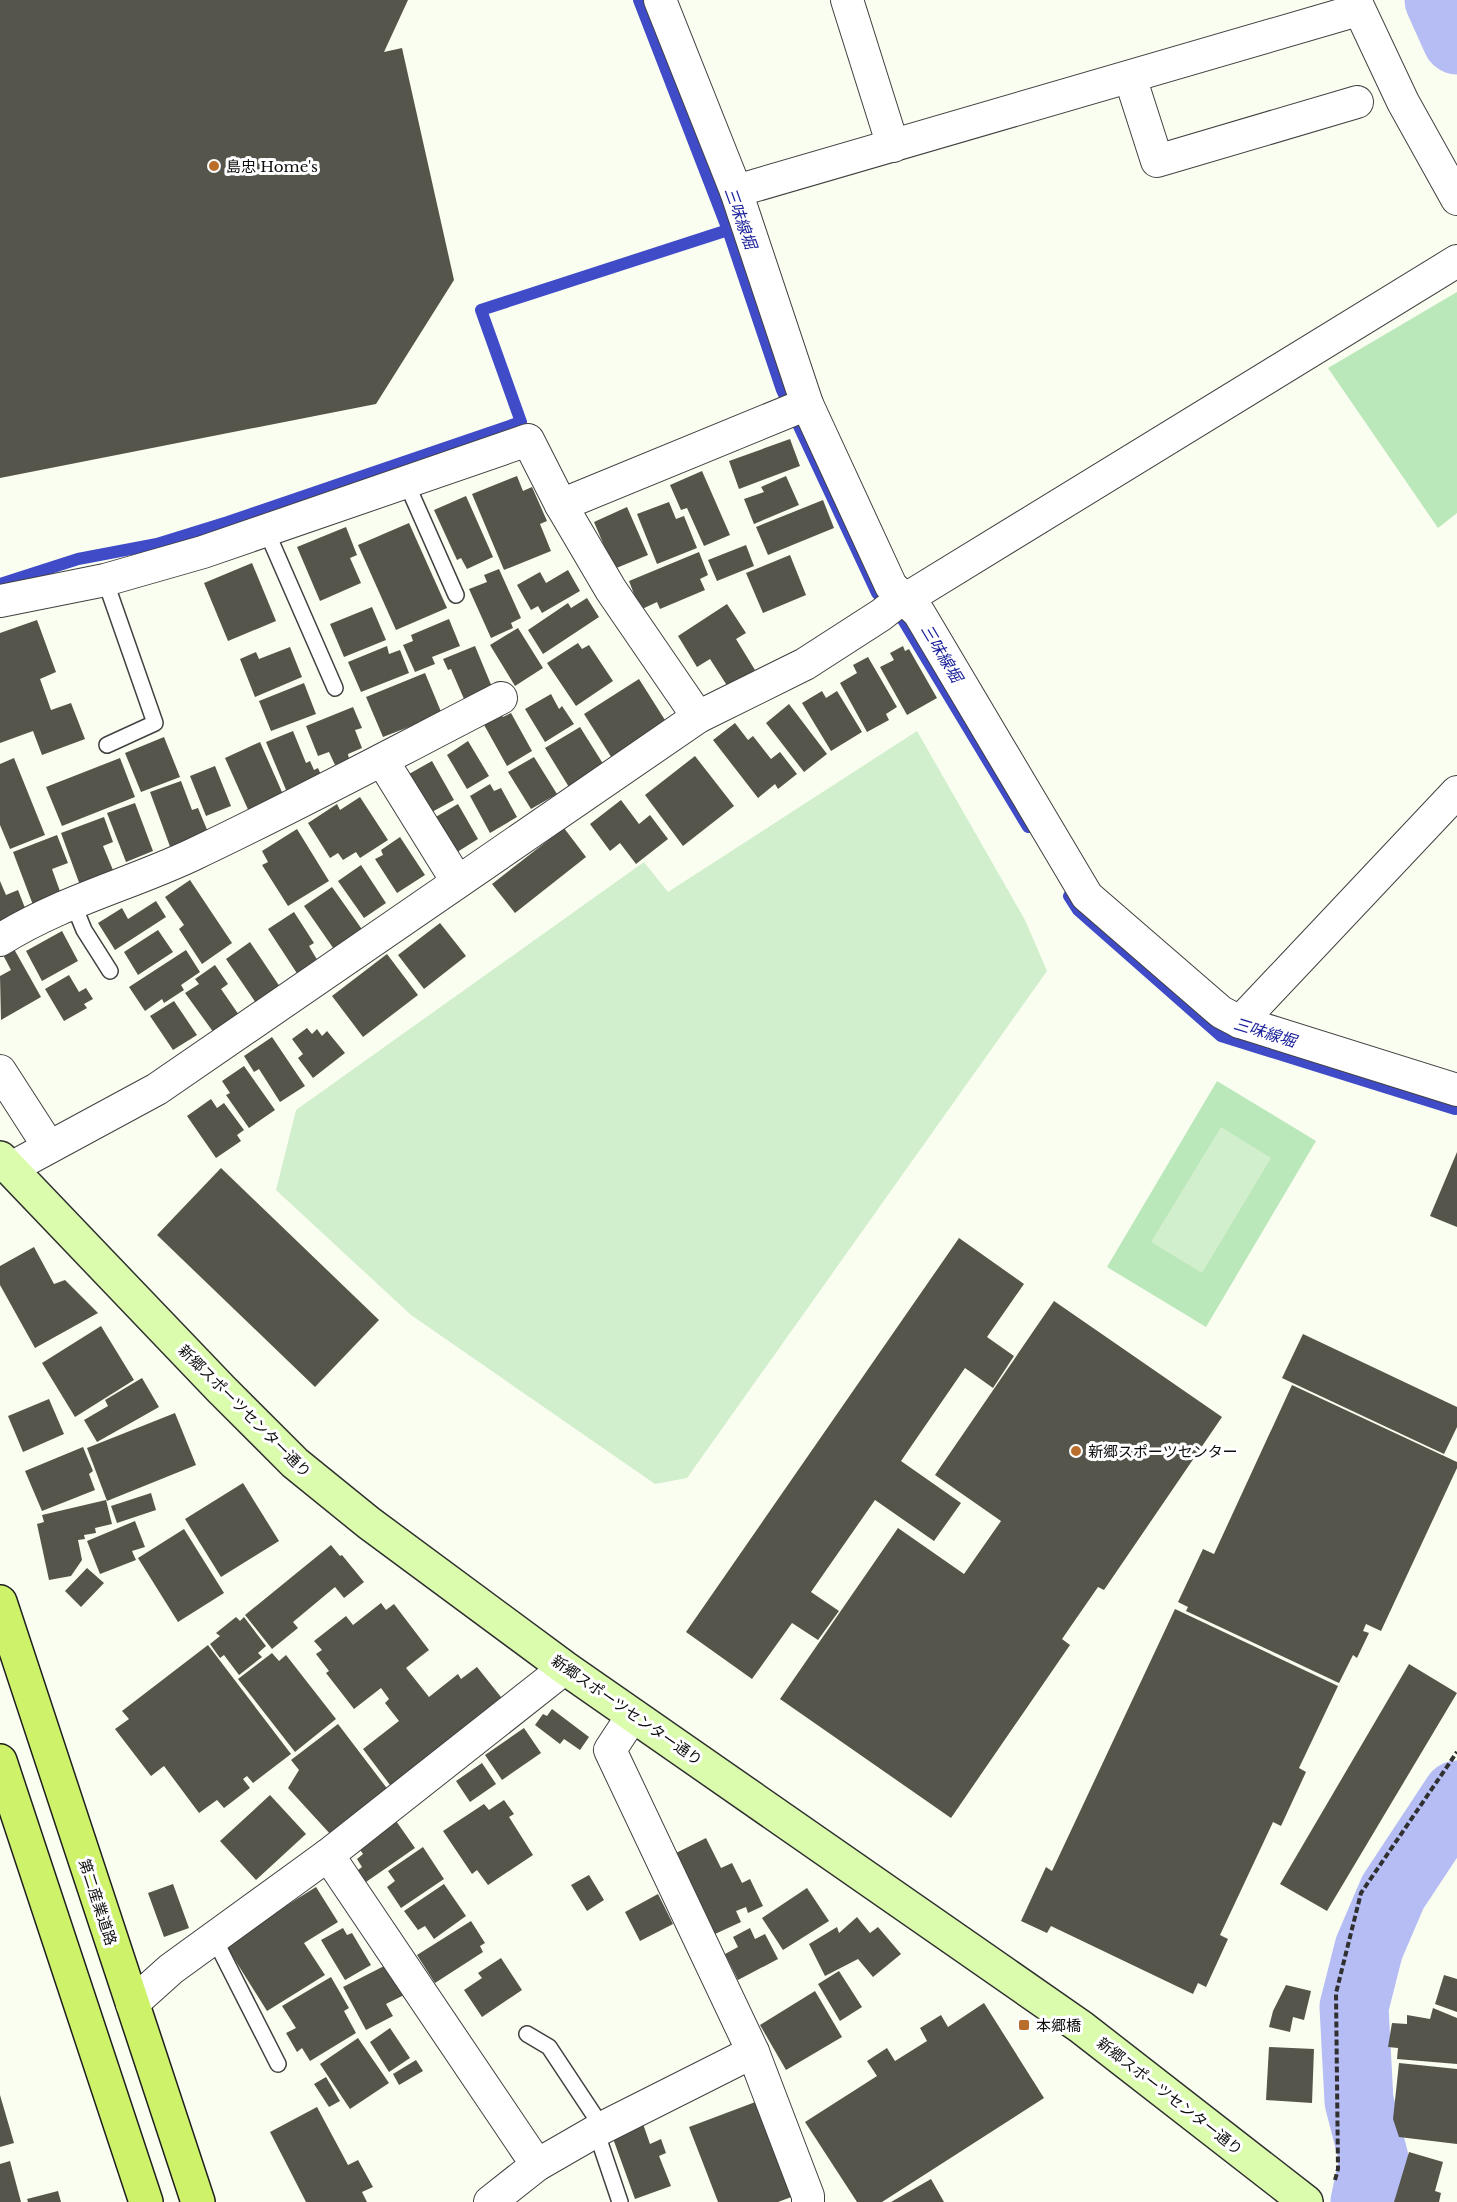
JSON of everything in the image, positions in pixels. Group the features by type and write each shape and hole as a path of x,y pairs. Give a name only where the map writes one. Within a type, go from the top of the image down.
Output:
{"main road":[{"name":"第二産業道路","path":"0,1602 198,2202"},
{"path":"0,1761 146,2202"}],"street":[{"path":"660,0 736,191 807,404 891,586 894,606"},
{"path":"847,0 893,146"},
{"path":"736,191 1130,77 1357,5 1403,102 1457,199"},
{"path":"1130,77 1157,161 1357,102"},
{"path":"6,1163 49,1147 157,1089 698,717 805,664 894,606 1457,261"},
{"path":"561,505 807,404"},
{"path":"0,601 105,580 203,552 528,440 561,505 611,590 698,717"},
{"path":"894,606 919,613 1087,896 1221,1012 1240,1022 1457,1090"},
{"path":"0,940 27,923 190,856 501,698"},
{"path":"381,760 457,881"},
{"path":"1240,1022 1457,792"},
{"path":"0,1071 49,1147"},
{"name":"新郷スポーツセンター通り","path":"6,1163 221,1389 295,1463 369,1523 565,1668 1081,2027 1319,2196"},
{"path":"132,2004 171,1969 328,1855 565,1668"},
{"path":"633,1715 610,1750 753,2052 808,2196 808,2202"},
{"path":"328,1855 537,2165"},
{"path":"490,2202 537,2165 599,2129 753,2052"}],"lane":[{"path":"406,482 456,595"},
{"path":"266,530 334,688"},
{"path":"105,580 155,723 107,745"},
{"path":"73,903 84,930 110,971"},
{"path":"214,1938 278,2064"},
{"path":"527,2034 549,2047 599,2129 620,2202"}],"path":[{"path":"1319,2196 1338,2169 1336,1993 1361,1893 1457,1752"}],"green space":[{"path":"1457,292 1457,513 1438,528 1328,368"},
{"path":"917,731 1025,920 1047,971 687,1478 655,1484 411,1315 276,1190 296,1110 644,862 668,892"},
{"path":"1217,1081 1316,1141 1206,1327 1107,1267"},
{"path":"1221,1127 1271,1158 1202,1273 1151,1242"}],"building":[{"name":"島忠 Home's","path":"0,0 408,0 384,52 402,48 454,280 376,404 0,478"},
{"path":"790,439 800,466 739,489 729,461"},
{"path":"702,471 730,535 704,546 687,508 681,510 670,485"},
{"path":"517,476 523,491 532,487 547,521 540,524 551,551 504,570 472,494"},
{"path":"786,476 799,505 754,524 744,499 764,492 761,487"},
{"path":"466,496 493,557 467,569 461,558 457,560 434,510"},
{"path":"823,500 834,528 768,555 756,527"},
{"path":"669,502 676,519 684,516 697,548 657,564 637,514"},
{"path":"627,507 648,555 614,569 594,522"},
{"path":"409,523 447,608 396,630 358,545"},
{"path":"346,527 357,555 350,558 361,583 320,601 297,547"},
{"path":"746,545 754,566 717,581 708,560"},
{"path":"699,552 708,575 700,579 705,590 660,609 657,602 640,610 629,581"},
{"path":"790,555 806,595 763,613 746,573"},
{"path":"252,563 276,621 228,641 204,583"},
{"path":"499,569 521,618 511,623 513,628 491,638 469,589 487,582 484,575"},
{"path":"568,570 580,591 542,613 538,606 531,610 517,585 540,572 546,583"},
{"path":"587,598 599,617 543,654 528,630 568,603 571,608"},
{"path":"727,604 746,633 736,639 755,670 728,687 710,659 697,667 678,636"},
{"path":"372,607 386,640 344,657 330,624"},
{"path":"449,619 460,646 432,657 435,664 415,672 403,645 413,641 411,635"},
{"path":"37,620 56,672 40,679 51,710 71,703 85,739 42,755 33,731 0,743 0,633"},
{"path":"518,628 543,668 515,686 490,645"},
{"path":"578,643 582,649 589,645 613,681 576,706 547,663"},
{"path":"387,646 389,654 400,650 409,673 361,692 348,662"},
{"path":"475,646 492,687 464,699 451,669 448,670 443,659"},
{"path":"903,646 905,651 909,649 937,698 907,715 880,667 894,660 890,653"},
{"path":"290,647 302,677 255,697 240,659 256,652 259,659"},
{"path":"868,657 897,707 886,714 889,720 867,732 840,683 857,673 853,665"},
{"path":"425,673 442,714 383,737 366,697"},
{"path":"639,679 670,728 615,763 584,714"},
{"path":"304,683 316,714 271,731 259,701"},
{"path":"822,691 826,698 837,691 862,732 831,751 802,703"},
{"path":"551,694 559,709 562,706 574,724 545,742 525,709"},
{"path":"789,704 827,754 804,772 766,723"},
{"path":"353,707 362,728 355,730 362,748 348,754 349,759 335,765 329,752 318,756 306,726"},
{"path":"500,713 503,717 511,713 532,751 507,766 483,723"},
{"path":"735,723 748,740 753,736 771,759 780,752 797,774 778,789 775,784 758,798 713,740"},
{"path":"580,727 607,770 572,792 545,748"},
{"path":"293,731 306,763 310,761 314,770 318,768 322,777 289,797 266,742"},
{"path":"164,737 180,777 141,792 125,753"},
{"path":"468,741 489,776 467,789 447,755"},
{"path":"260,742 285,799 250,814 225,758"},
{"path":"695,756 734,806 683,846 645,795"},
{"path":"534,757 557,794 531,809 508,772"},
{"path":"14,758 45,835 10,849 0,825 0,764"},
{"path":"120,758 135,797 62,826 46,787"},
{"path":"432,761 454,800 430,813 409,774"},
{"path":"215,766 231,806 206,816 190,776"},
{"path":"181,781 192,810 198,808 208,832 172,852 150,792"},
{"path":"490,784 494,791 501,788 517,817 490,833 470,796"},
{"path":"360,797 388,840 360,858 356,852 343,860 338,853 330,858 308,823 337,804 340,810"},
{"path":"621,800 639,824 650,815 668,839 636,864 620,843 610,851 590,824"},
{"path":"135,803 153,851 126,862 107,813"},
{"path":"458,804 478,839 454,854 434,818"},
{"path":"104,817 113,842 103,846 115,875 81,888 61,833"},
{"path":"564,828 586,857 515,913 492,884"},
{"path":"297,829 329,881 288,906 262,865 268,862 262,851"},
{"path":"57,835 68,863 52,869 61,894 33,905 13,852"},
{"path":"400,837 425,875 397,893 375,859 383,855 381,850"},
{"path":"361,865 386,903 364,918 338,881"},
{"path":"190,880 232,943 202,964 179,929 184,925 165,897"},
{"path":"0,881 6,895 18,890 25,908 0,923"},
{"path":"332,887 366,935 338,955 304,906"},
{"path":"156,901 166,917 115,950 98,923 122,908 128,919"},
{"path":"294,912 314,943 309,946 319,963 302,981 268,929"},
{"path":"440,923 466,956 424,989 398,955"},
{"path":"158,930 173,952 138,975 124,952"},
{"path":"62,931 78,961 42,981 26,951"},
{"path":"250,942 282,990 258,1006 226,959"},
{"path":"14,949 41,997 1,1020 0,976 11,970 3,955"},
{"path":"186,950 200,972 181,985 184,990 164,1003 162,999 145,1011 129,987"},
{"path":"387,954 418,995 363,1037 332,996"},
{"path":"215,965 228,984 221,989 239,1015 214,1033 185,993 199,984 195,979"},
{"path":"69,975 79,992 86,988 93,999 84,1004 87,1008 64,1021 45,989"},
{"path":"174,1001 197,1035 173,1050 150,1016"},
{"path":"307,1028 312,1034 317,1029 322,1036 327,1031 345,1053 313,1078 298,1058 303,1054 292,1039"},
{"path":"272,1037 305,1086 280,1102 259,1069 254,1072 244,1056"},
{"path":"244,1066 275,1110 249,1128 226,1095 230,1093 222,1081"},
{"path":"211,1099 217,1108 224,1103 244,1130 237,1135 241,1141 216,1158 187,1116"},
{"path":"1457,1152 1457,1227 1430,1216"},
{"path":"221,1168 379,1320 315,1387 157,1235"},
{"path":"959,1238 1024,1284 987,1337 1014,1356 993,1388 965,1368 901,1461 961,1503 934,1541 875,1500 811,1592 839,1611 818,1640 792,1623 752,1679 686,1632"},
{"path":"34,1247 54,1284 65,1280 98,1313 35,1348 0,1285 0,1266"},
{"path":"1054,1301 1222,1417 1104,1590 1098,1587 1062,1639 1070,1645 951,1818 780,1699 898,1528 964,1574 1001,1521 935,1475"},
{"path":"101,1326 134,1380 75,1417 42,1363"},
{"path":"1303,1334 1457,1407 1457,1427 1444,1454 1282,1378"},
{"path":"142,1378 159,1407 97,1442 84,1420 108,1406 105,1400"},
{"path":"1292,1385 1457,1462 1457,1468 1381,1631 1366,1624 1363,1631 1369,1633 1357,1658 1353,1655 1339,1683 1186,1611 1188,1607 1178,1602 1203,1549 1214,1554"},
{"path":"49,1399 64,1434 23,1452 8,1416"},
{"path":"175,1413 196,1465 107,1501 87,1448"},
{"path":"83,1447 93,1471 89,1474 95,1490 42,1511 25,1471"},
{"path":"243,1483 279,1541 221,1577 185,1519"},
{"path":"151,1493 156,1510 117,1523 111,1506"},
{"path":"106,1500 112,1524 95,1528 96,1533 84,1535 85,1539 78,1540 82,1560 71,1576 49,1580 37,1524 44,1522 42,1515"},
{"path":"135,1521 145,1547 132,1551 136,1560 100,1574 87,1541"},
{"path":"184,1529 224,1593 178,1622 138,1558"},
{"path":"331,1545 364,1582 344,1598 335,1587 293,1622 298,1628 272,1649 245,1615"},
{"path":"87,1568 104,1583 81,1607 65,1591"},
{"path":"381,1603 386,1610 394,1604 429,1650 406,1668 429,1697 458,1674 461,1679 477,1667 505,1702 393,1789 363,1749 399,1721 385,1703 389,1699 381,1688 354,1709 326,1673 329,1671 316,1654 322,1650 314,1641 346,1616 353,1625"},
{"path":"1175,1609 1338,1686 1299,1768 1306,1772 1281,1826 1273,1822 1220,1935 1228,1939 1206,1987 1198,1983 1193,1994 1051,1926 1047,1933 1021,1921 1046,1867 1052,1871"},
{"path":"236,1617 240,1621 244,1617 266,1646 258,1653 262,1657 239,1675 224,1655 220,1658 210,1644 220,1636 216,1633"},
{"path":"208,1645 291,1754 253,1783 247,1776 243,1779 250,1788 224,1808 217,1800 199,1813 164,1766 151,1776 115,1729 129,1719 122,1711"},
{"path":"272,1653 279,1661 286,1655 336,1719 295,1752 238,1679"},
{"path":"1409,1664 1457,1693 1327,1911 1280,1884"},
{"path":"552,1709 589,1737 580,1750 564,1739 560,1744 535,1725 543,1714 547,1716"},
{"path":"338,1724 389,1791 332,1836 288,1788 299,1770 291,1760"},
{"path":"524,1728 541,1753 502,1780 485,1755"},
{"path":"482,1763 496,1784 470,1802 456,1781"},
{"path":"270,1795 306,1834 256,1880 220,1841"},
{"path":"504,1800 514,1814 509,1817 533,1855 488,1885 477,1870 472,1874 443,1831 484,1804 489,1810"},
{"path":"394,1818 415,1848 366,1882 358,1870 362,1867 357,1859 363,1854 356,1844"},
{"path":"706,1838 721,1868 732,1863 742,1883 750,1879 763,1906 748,1913 746,1907 736,1911 741,1922 715,1934 676,1853"},
{"path":"423,1847 444,1879 401,1908 387,1887 395,1881 388,1871"},
{"path":"589,1875 604,1900 587,1911 571,1885"},
{"path":"173,1884 189,1928 164,1937 148,1893"},
{"path":"444,1884 466,1916 434,1939 425,1926 418,1930 404,1911"},
{"path":"316,1887 338,1922 304,1943 325,1975 267,2011 225,1944"},
{"path":"807,1888 829,1921 783,1950 762,1918"},
{"path":"658,1894 673,1924 640,1941 625,1912"},
{"path":"857,1917 870,1933 878,1927 901,1954 873,1977 858,1959 825,1976 809,1944 837,1927 839,1933"},
{"path":"471,1921 485,1943 480,1946 483,1952 435,1983 417,1955"},
{"path":"343,1928 347,1935 352,1933 371,1965 345,1980 321,1940"},
{"path":"750,1928 755,1939 765,1934 778,1959 738,1980 725,1954 738,1947 733,1937"},
{"path":"501,1958 522,1990 482,2017 464,1990 482,1978 478,1973"},
{"path":"388,1964 404,1995 386,2004 393,2016 366,2030 343,1987"},
{"path":"839,1971 862,2007 840,2021 818,1984"},
{"path":"1444,1975 1457,1979 1457,2012 1435,2004"},
{"path":"331,1977 349,2008 344,2011 356,2033 310,2061 302,2048 297,2052 286,2033 296,2028 282,2006"},
{"path":"1286,1985 1311,1991 1304,2020 1293,2017 1290,2032 1269,2027 1273,2011"},
{"path":"815,1991 842,2037 786,2070 760,2025"},
{"path":"984,2003 1044,2098 882,2202 857,2202 805,2122 877,2076 867,2061 887,2048 895,2061 927,2041 920,2028 941,2015 948,2027"},
{"path":"1433,2008 1457,2018 1457,2064 1397,2059 1398,2048 1388,2047 1392,2023 1407,2024 1407,2015 1430,2019"},
{"path":"390,2028 410,2058 389,2072 370,2042"},
{"path":"358,2038 389,2083 350,2109 320,2064"},
{"path":"1269,2047 1314,2049 1312,2103 1266,2100"},
{"path":"416,2060 423,2071 399,2085 393,2074"},
{"path":"1399,2063 1457,2069 1457,2144 1399,2137 1393,2119"},
{"path":"326,2077 340,2101 329,2107 314,2084"},
{"path":"0,2095 14,2143 0,2147"},
{"path":"758,2101 794,2196 778,2202 718,2202 689,2127"},
{"path":"317,2107 348,2165 358,2160 373,2187 362,2192 367,2202 306,2202 270,2132"},
{"path":"642,2121 650,2144 661,2139 666,2153 659,2156 671,2186 635,2199 611,2133"},
{"path":"1409,2152 1443,2162 1435,2191 1441,2193 1439,2202 1394,2202"},
{"path":"10,2161 21,2202 0,2202 0,2164"},
{"path":"931,2179 944,2202 891,2202"},
{"path":"58,2191 61,2202 28,2202 27,2199"}],"waterway":[{"name":"三味線堀","path":"639,0 728,230 782,390 877,593 903,620 1028,827"},
{"path":"1439,0 1457,40"},
{"path":"0,584 78,559 157,544 228,522 521,422 481,310 728,230"},
{"name":"三味線堀","path":"1069,896 1078,910 1221,1036 1455,1109"},
{"path":"1365,2202 1374,2159 1359,2101 1354,2007 1369,1948 1393,1892 1457,1795"}],"place":[{"name":"島忠 Home's","path":"214,166"},
{"name":"新郷スポーツセンター","path":"1076,1451"},
{"name":"本郷橋","path":"1024,2025"}]}
